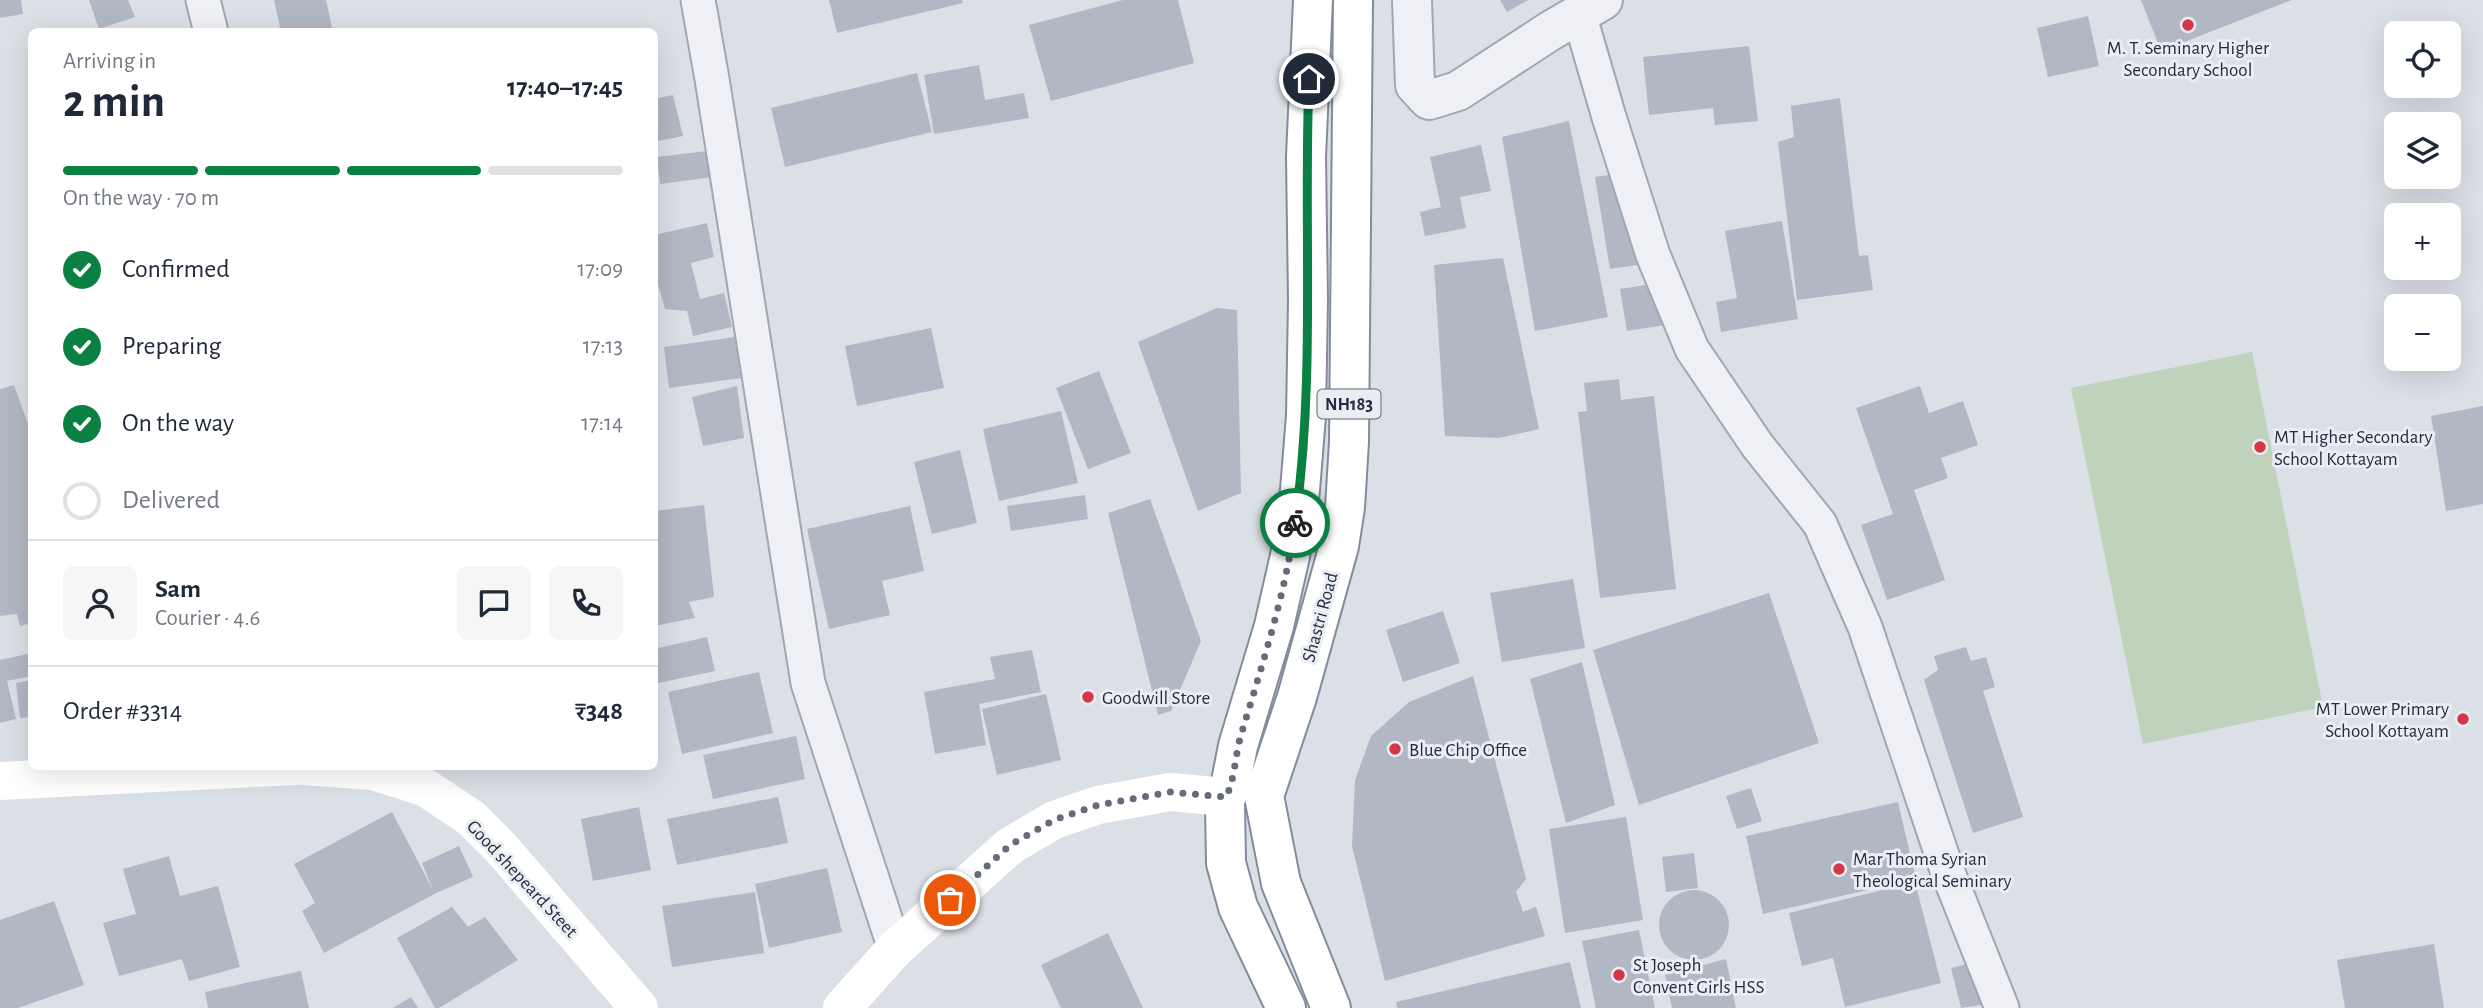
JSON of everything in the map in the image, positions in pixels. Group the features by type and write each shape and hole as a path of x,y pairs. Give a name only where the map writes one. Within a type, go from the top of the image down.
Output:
{"main road":[{"name":"Shastri Road","path":"1312,0 1306,157 1306,403 1300,490 1290,556 1274,626 1238,746 1242,800 1282,883 1331,1008"},
{"name":"Shastri Road","path":"1286,1008 1238,907 1226,863 1242,800 1297,697 1339,546 1345,507 1349,442 1353,0"},
{"path":"0,781 216,770"},
{"name":"Good shepeard Steet","path":"359,770 373,771 426,788 471,818 501,848 639,1008"},
{"path":"842,1008 895,949 1010,845 1054,820 1098,805 1170,792 1242,800"}],"street":[{"path":"203,0 210,28"},
{"path":"698,0 808,683 895,949"},
{"path":"1412,0 1415,85 1429,100 1458,91 1591,7 1609,117 1653,255 1692,349 1757,446 1820,524 1865,627 1947,870 2003,1008"}],"green space":[{"path":"2252,352 2323,707 2143,744 2071,388"}],"building":[{"path":"0,0 21,0 23,14 0,18"},
{"path":"89,0 128,0 135,17 99,28"},
{"path":"274,0 326,0 332,28 280,28"},
{"path":"829,0 962,0 963,3 837,33"},
{"path":"1123,0 1178,0 1194,63 1051,101 1029,25"},
{"path":"1500,0 1528,0 1507,12"},
{"name":"M. T. Seminary Higher Secondary School","path":"2141,0 2292,0 2161,51"},
{"path":"2088,16 2099,66 2048,77 2037,28"},
{"path":"1749,46 1758,121 1715,125 1713,108 1649,115 1643,57"},
{"path":"979,65 985,100 1024,93 1029,118 934,134 924,75"},
{"path":"917,73 932,132 785,167 771,108"},
{"path":"673,95 683,136 658,141 658,98"},
{"path":"1840,98 1859,256 1868,255 1873,290 1797,300 1778,142 1794,137 1791,106"},
{"path":"1569,121 1608,317 1535,331 1502,137"},
{"path":"1481,145 1491,191 1460,197 1466,228 1425,236 1420,212 1441,207 1430,157"},
{"path":"707,151 713,177 660,184 658,157"},
{"path":"1642,170 1657,262 1610,269 1595,177"},
{"path":"1782,221 1798,319 1721,332 1716,302 1737,298 1725,231"},
{"path":"707,223 714,257 691,263 700,299 724,293 732,327 693,336 687,311 665,309 658,284 658,234"},
{"path":"1503,258 1539,429 1499,438 1445,436 1434,265"},
{"path":"1665,282 1672,324 1627,331 1620,289"},
{"path":"1217,308 1237,310 1241,493 1198,511 1138,342"},
{"path":"931,328 944,388 857,406 845,346"},
{"path":"735,337 741,378 669,388 664,347"},
{"path":"1099,371 1131,453 1088,469 1056,388"},
{"path":"1619,379 1621,400 1654,396 1676,589 1600,598 1578,412 1587,411 1584,383"},
{"path":"14,385 28,424 28,624 20,626 17,614 0,616 0,389"},
{"path":"737,386 744,438 703,446 692,397"},
{"path":"1920,386 1929,413 1963,401 1978,445 1941,458 1948,478 1914,490 1945,580 1887,600 1861,525 1893,514 1856,408"},
{"path":"2483,406 2483,504 2446,511 2431,416"},
{"path":"1061,411 1078,483 999,501 983,429"},
{"path":"960,450 977,523 932,534 914,462"},
{"path":"1085,495 1088,519 1011,531 1007,506"},
{"path":"1150,499 1201,641 1171,711 1158,715 1108,513"},
{"path":"704,505 714,597 689,602 695,618 658,625 658,511"},
{"path":"910,506 924,571 882,581 890,615 829,629 807,529"},
{"path":"1573,579 1585,648 1502,662 1490,593"},
{"path":"1769,593 1819,743 1639,805 1593,650"},
{"path":"1443,611 1460,663 1403,682 1386,630"},
{"path":"707,637 715,671 658,683 658,648"},
{"path":"1966,647 1971,661 1986,657 1995,687 1983,691 2023,817 1973,833 1924,680 1938,670 1934,656"},
{"path":"1032,650 1041,692 979,704 986,745 935,754 924,692 995,679 990,657"},
{"path":"28,654 28,677 7,681 16,719 0,723 0,660"},
{"path":"1582,662 1615,805 1566,823 1530,679"},
{"path":"759,672 773,733 682,754 668,692"},
{"path":"1473,676 1526,879 1516,892 1523,912 1536,907 1545,936 1385,981 1352,846 1355,780 1371,736 1409,702"},
{"path":"28,681 28,717 20,718 16,683"},
{"path":"1046,694 1061,760 997,775 982,709"},
{"path":"796,736 805,779 713,799 703,755"},
{"path":"1751,788 1762,821 1737,829 1726,796"},
{"path":"778,797 788,843 677,865 667,819"},
{"path":"1898,802 1916,879 1763,914 1746,836"},
{"path":"639,807 651,870 593,881 581,819"},
{"path":"392,812 433,890 422,863 459,846 473,877 436,893 324,953 302,911 315,903 294,864"},
{"path":"1626,817 1643,920 1565,933 1549,829"},
{"path":"1694,853 1698,888 1666,892 1662,857"},
{"path":"169,856 180,896 218,886 240,967 189,981 182,959 119,976 103,923 136,914 123,869"},
{"path":"827,868 842,932 769,948 755,884"},
{"path":"1915,882 1941,983 1845,1007 1833,958 1802,966 1789,913"},
{"path":"1694,890 1719,900 1729,925 1719,950 1694,960 1669,950 1659,925 1669,900"},
{"path":"755,892 764,953 672,967 662,906"},
{"path":"54,901 84,985 18,1008 0,1008 0,920"},
{"path":"452,907 468,927 485,917 518,960 435,1008 397,938"},
{"name":"St Joseph Convent Girls HSS","path":"1639,930 1655,1008 1596,1008 1582,941"},
{"path":"1108,933 1143,1008 1061,1008 1041,965"},
{"path":"2434,944 2444,1008 2345,1008 2337,960"},
{"path":"1726,959 1736,1008 1672,1008 1665,975"},
{"path":"1570,962 1581,1008 1397,1008 1396,1002"},
{"path":"1970,963 1981,1005 1961,1008 1951,968"},
{"path":"301,971 309,1008 208,1008 205,992"},
{"path":"411,997 418,1008 393,1008"}],"way so far":[{"path":"950,900 1010,845 1054,820 1098,805 1170,792 1226,797 1238,746 1274,626 1295,523"}],"place":[{"name":"M. T. Seminary Higher Secondary School","path":"2188,25"},
{"name":"MT Higher Secondary School Kottayam","path":"2260,447"},
{"name":"Goodwill Store","path":"1088,697"},
{"name":"MT Lower Primary School Kottayam","path":"2463,719"},
{"name":"Blue Chip Office","path":"1395,749"},
{"name":"Mar Thoma Syrian Theological Seminary","path":"1839,869"},
{"name":"St Joseph Convent Girls HSS","path":"1619,975"}],"route":[{"path":"1295,523 1306,416 1306,157 1309,79"}]}
